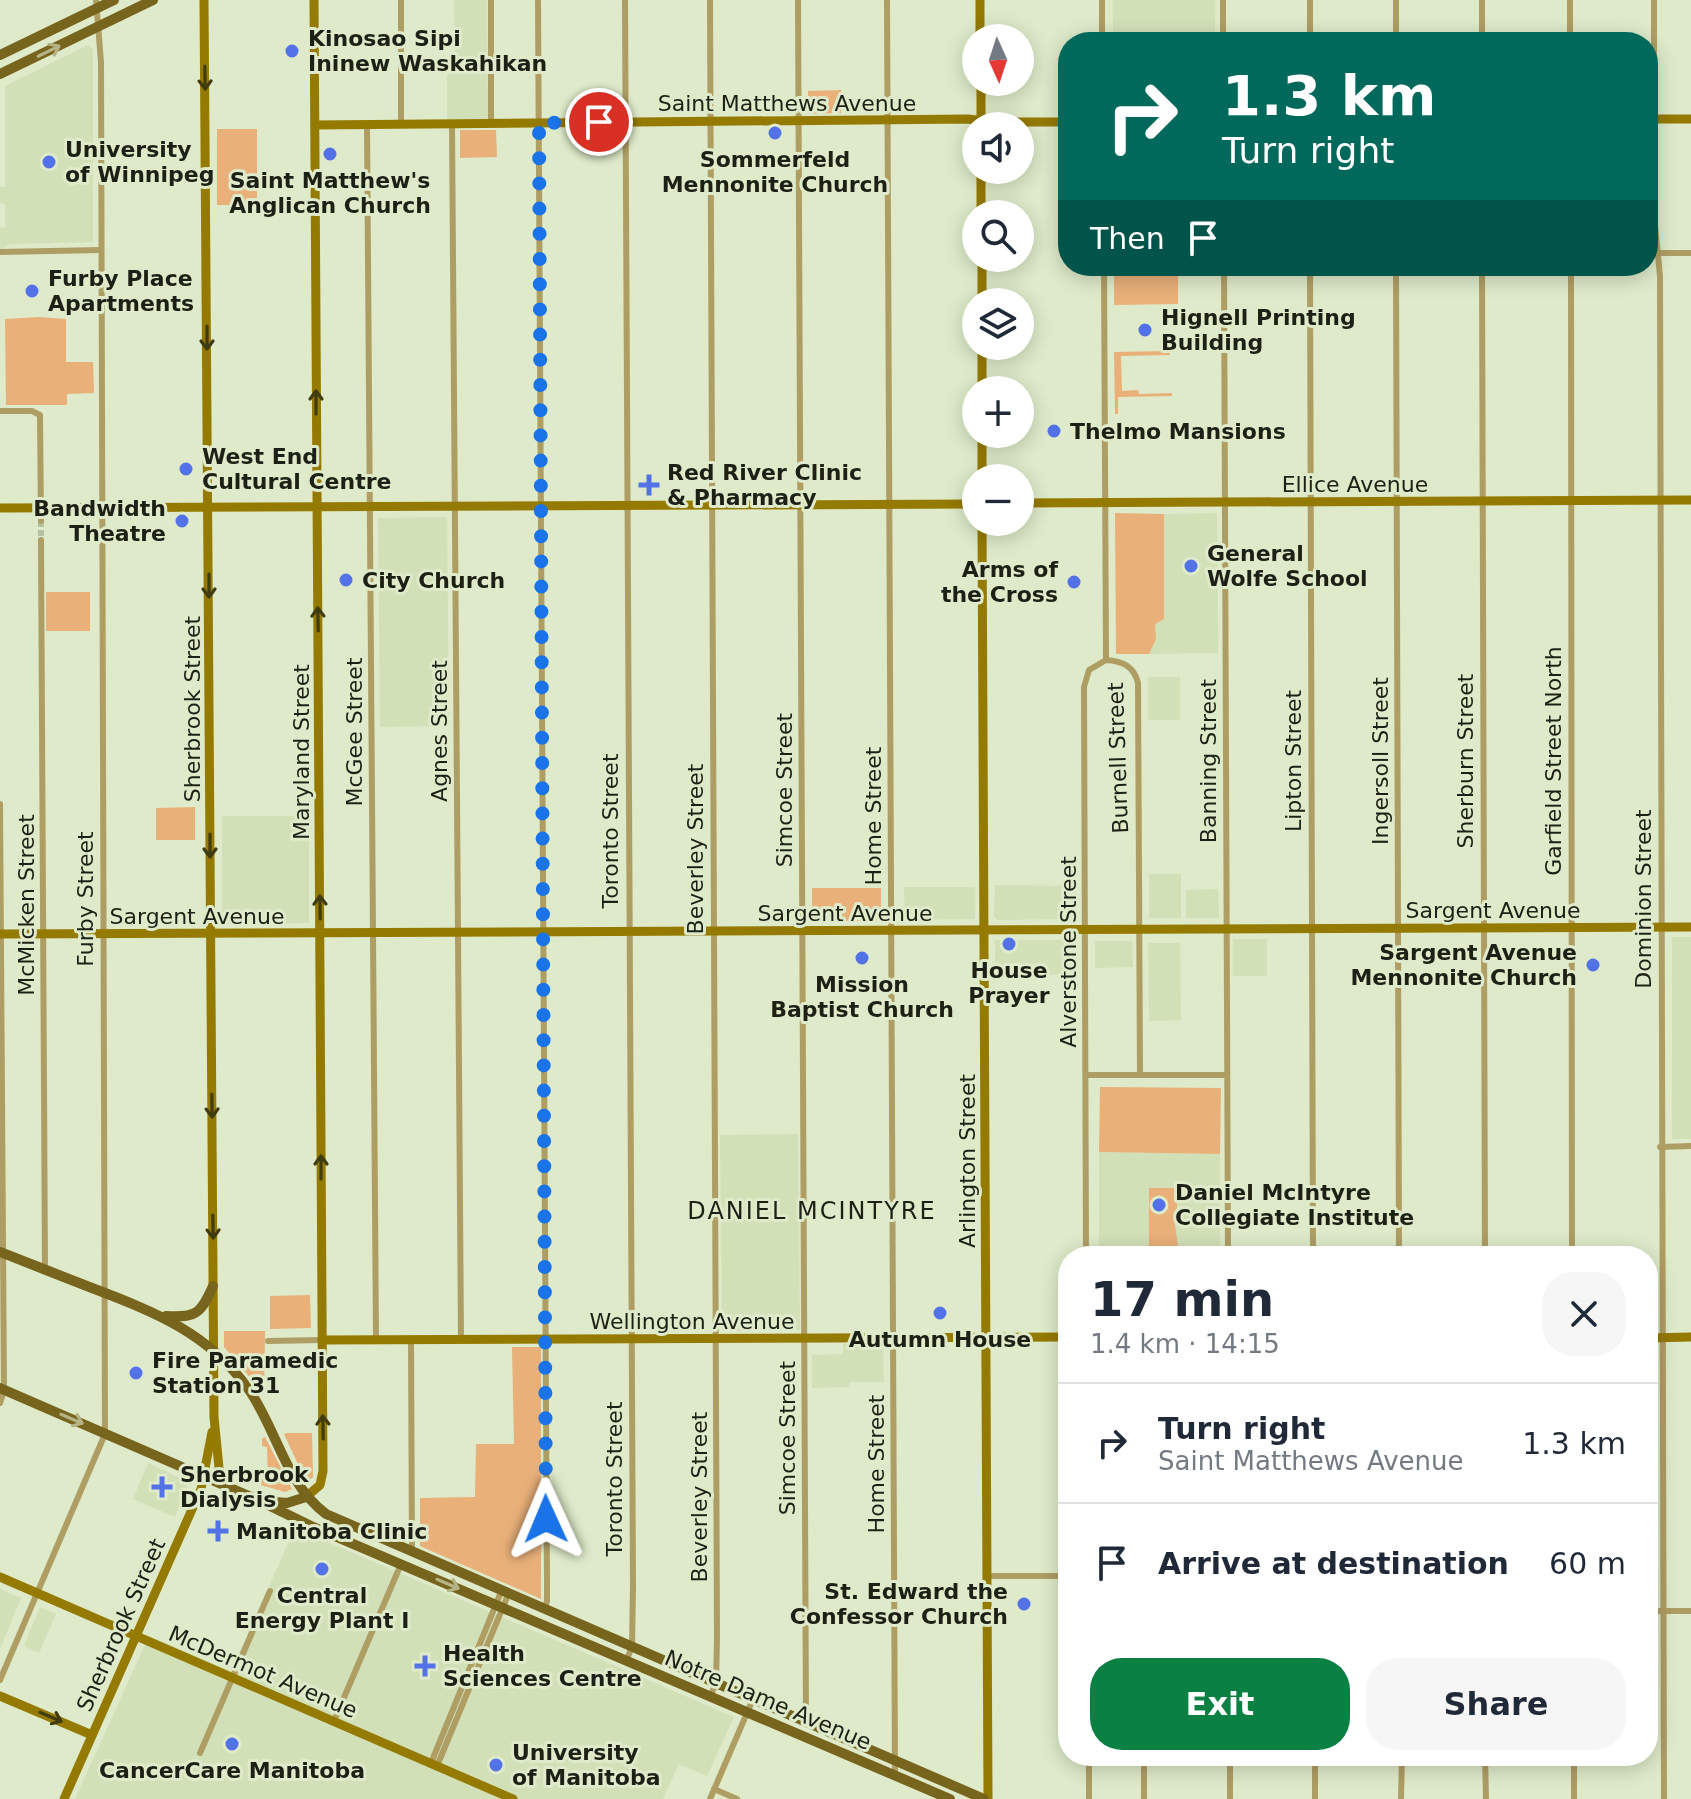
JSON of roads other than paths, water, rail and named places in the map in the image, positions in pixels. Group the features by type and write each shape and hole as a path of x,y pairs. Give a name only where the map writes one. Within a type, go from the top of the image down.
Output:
{"main road":[{"path":"0,55 96,4 114,0"},
{"path":"0,74 153,0"},
{"name":"Sherbrook Street","path":"204,0 214,1417 219,1468 224,1485"},
{"name":"Maryland Street","path":"306,1497 318,1489 323,1475 314,0"},
{"path":"980,0 980,24"},
{"path":"1658,119 1691,119"},
{"name":"Saint Matthews Avenue","path":"315,125 888,120 962,122"},
{"name":"Saint Matthews Avenue","path":"1034,122 1058,122"},
{"name":"Ellice Avenue","path":"1034,503 1691,500"},
{"path":"0,508 962,504"},
{"name":"Arlington Street","path":"982,536 986,1799"},
{"name":"Sargent Avenue","path":"0,934 1691,927"},
{"path":"2,1253 164,1316 214,1351 255,1399 306,1497 287,1503 258,1500"},
{"path":"164,1316 194,1315 205,1304 213,1286"},
{"name":"Wellington Avenue","path":"322,1340 1058,1337"},
{"path":"1658,1337 1691,1337"},
{"name":"Notre Dame Avenue","path":"2,1389 950,1799"},
{"name":"Sherbrook Street","path":"64,1799 205,1477 214,1417"},
{"name":"Notre Dame Avenue","path":"306,1497 334,1519 986,1799"},
{"name":"McDermot Avenue","path":"0,1577 513,1799"},
{"path":"0,1696 92,1735"}],"street":[{"path":"401,0 401,124"},
{"path":"491,0 491,123"},
{"path":"538,0 547,1581 544,1610"},
{"name":"Toronto Street","path":"625,0 632,1647 626,1661"},
{"name":"Beverley Street","path":"710,0 716,1339 716,1683 710,1697"},
{"name":"Simcoe Street","path":"798,0 806,1723"},
{"name":"Home Street","path":"887,0 895,1777"},
{"path":"1102,0 1102,32"},
{"path":"1223,0 1223,32"},
{"path":"1310,0 1310,32"},
{"path":"1396,0 1396,32"},
{"path":"1482,0 1482,32"},
{"path":"1570,0 1570,32"},
{"name":"Dominion Street","path":"1653,32 1654,0"},
{"name":"Furby Street","path":"0,1680 105,1434 101,250 96,4"},
{"name":"McGee Street","path":"367,124 376,1339"},
{"name":"Agnes Street","path":"452,124 461,1339"},
{"name":"Dominion Street","path":"1658,240 1664,1799"},
{"path":"0,252 101,250"},
{"path":"1660,253 1691,253"},
{"name":"Burnell Street","path":"1104,276 1106,660 1128,666 1138,683 1140,1075"},
{"name":"Banning Street","path":"1224,276 1228,1246"},
{"name":"Lipton Street","path":"1310,276 1313,1246"},
{"name":"Ingersoll Street","path":"1396,276 1399,1246"},
{"name":"Sherburn Street","path":"1482,276 1485,1246"},
{"name":"Garfield Street North","path":"1571,276 1572,1246"},
{"path":"0,411 32,411 40,415 41,521"},
{"name":"McMicken Street","path":"41,540 45,1270"},
{"name":"Alverstone Street","path":"1086,1246 1084,687 1089,670 1106,660"},
{"path":"0,804 0,1403"},
{"path":"1086,1075 1227,1075"},
{"path":"1660,1147 1691,1146"},
{"name":"Wellington Avenue","path":"268,1341 322,1340"},
{"path":"411,1340 412,1553"},
{"path":"334,1721 401,1564"},
{"path":"987,1576 1058,1576"},
{"path":"200,1753 270,1591"},
{"path":"434,1764 505,1593"},
{"path":"1658,1611 1691,1611"},
{"path":"710,1799 753,1699"},
{"path":"1089,1766 1089,1799"},
{"path":"1144,1766 1144,1799"},
{"path":"1230,1766 1230,1799"},
{"path":"1315,1766 1315,1799"},
{"path":"1401,1799 1402,1766"},
{"path":"1485,1766 1486,1799"},
{"path":"1574,1766 1574,1799"},
{"path":"714,1789 737,1799"}],"tunnel":[{"path":"41,521 41,540"}],"place":[{"name":"Kinosao Sipi Ininew Waskahikan","path":"292,51"},
{"name":"Sommerfeld Mennonite Church","path":"775,133"},
{"name":"Saint Matthew's Anglican Church","path":"330,154"},
{"name":"University of Winnipeg","path":"49,162"},
{"name":"Furby Place Apartments","path":"32,291"},
{"name":"Hignell Printing Building","path":"1145,330"},
{"name":"Thelmo Mansions","path":"1054,431"},
{"name":"West End Cultural Centre","path":"186,469"},
{"name":"Red River Clinic & Pharmacy","path":"649,485"},
{"name":"Bandwidth Theatre","path":"182,521"},
{"name":"General Wolfe School","path":"1191,566"},
{"name":"City Church","path":"346,580"},
{"name":"Arms of the Cross","path":"1074,582"},
{"name":"House Prayer","path":"1009,944"},
{"name":"Mission Baptist Church","path":"862,958"},
{"name":"Sargent Avenue Mennonite Church","path":"1593,965"},
{"name":"Daniel McIntyre Collegiate Institute","path":"1159,1205"},
{"name":"Autumn House","path":"940,1313"},
{"name":"Fire Paramedic Station 31","path":"136,1373"},
{"name":"Sherbrook Dialysis","path":"162,1487"},
{"name":"Manitoba Clinic","path":"218,1531"},
{"name":"Central Energy Plant I","path":"322,1569"},
{"name":"St. Edward the Confessor Church","path":"1024,1604"},
{"name":"Health Sciences Centre","path":"425,1666"},
{"name":"CancerCare Manitoba","path":"232,1744"},
{"name":"University of Manitoba","path":"496,1765"}],"district":[{"name":"DANIEL MCINTYRE","path":"812,1211"}]}
